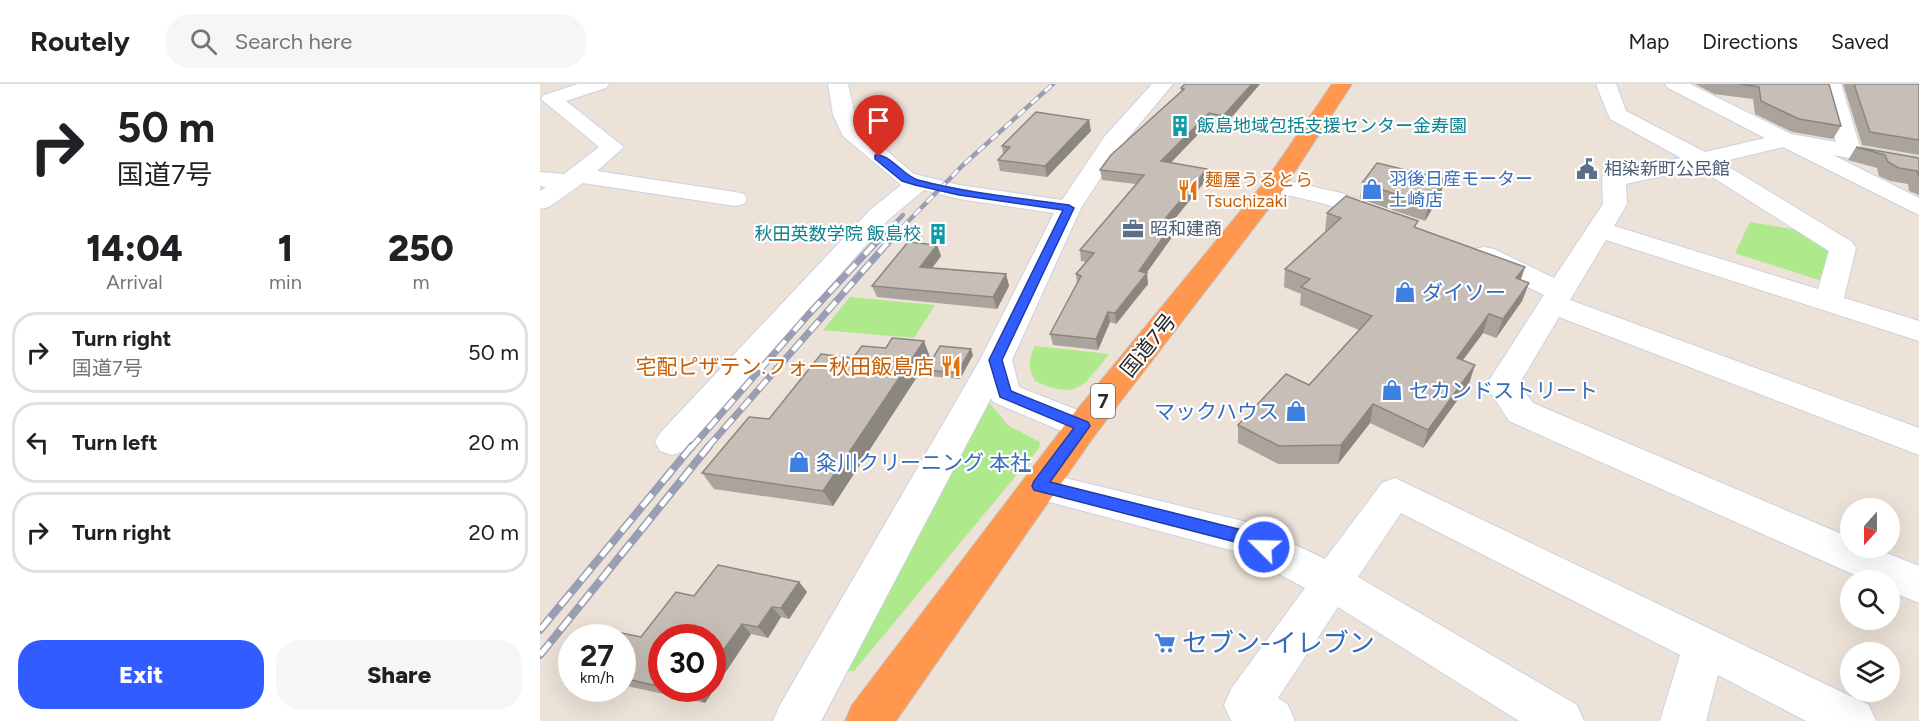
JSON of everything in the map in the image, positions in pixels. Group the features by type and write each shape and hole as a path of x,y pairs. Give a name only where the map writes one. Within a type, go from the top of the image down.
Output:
{"highway":[{"name":"国道7号","path":"868,721 1083,426 1275,185 1342,84"}],"street":[{"path":"540,202 613,147 551,99 599,84"},
{"path":"838,84 844,115 851,131 906,179 959,192 1069,208"},
{"path":"796,721 996,360 1069,208 1113,141 1163,84"},
{"path":"1606,84 1617,115 1700,159 1843,248 1829,302"},
{"path":"1675,84 1919,208"},
{"path":"1831,84 1850,152"},
{"path":"1919,164 1786,140 1634,176 1614,178 1616,204 1502,385 1521,412 1919,585"},
{"path":"540,179 573,179 735,199"},
{"path":"672,442 879,215 918,183"},
{"path":"1275,185 1332,198 1410,225"},
{"path":"1601,230 1919,331"},
{"path":"1465,246 1556,298 1919,442"},
{"path":"996,360 1005,394 1083,426"},
{"path":"1040,486 1246,538 1332,582 1561,721"},
{"path":"1272,721 1247,705 1395,493 1853,721"},
{"path":"1683,721 1704,645"}],"green space":[{"path":"1750,222 1810,232 1832,247 1822,281 1735,253"},
{"path":"850,297 935,305 914,338 823,330"},
{"path":"1035,346 1109,354 1079,387 1061,390 1035,381 1030,364"},
{"path":"990,404 1009,426 1040,442 1039,448 854,671 845,671 983,405"}],"building":[{"path":"1185,84 1252,84 1223,116 1209,113 1161,161 1207,169 1164,220 1174,222 1139,271 1147,273 1115,313 1108,312 1096,339 1050,334 1081,276 1076,274 1094,253 1080,250 1144,175 1100,170 1111,155 1184,89 1181,88"},
{"path":"1739,84 1829,84 1841,126 1799,119 1761,101 1759,87"},
{"path":"1854,84 1919,84 1919,140 1870,132"},
{"path":"1036,112 1089,120 1045,166 998,160 1010,147 1002,146"},
{"path":"1856,147 1919,158 1919,177 1917,171 1899,168 1888,162 1885,155"},
{"path":"1377,163 1444,179 1428,205 1362,183"},
{"path":"1346,196 1418,221 1414,227 1525,267 1516,278 1529,283 1503,319 1489,314 1457,358 1475,365 1428,430 1373,404 1341,445 1279,446 1238,425 1286,374 1309,385 1372,316 1301,287 1310,279 1285,269 1341,218 1327,213"},
{"path":"908,242 937,245 920,267 1006,274 993,297 872,286"},
{"path":"892,338 924,341 823,491 702,473 749,417 769,419 821,354 853,358 862,346 886,348"},
{"name":"宅配ピザテン.フォー秋田飯島店","path":"940,346 971,349 957,373 926,370"},
{"path":"718,565 799,582 781,608 772,607 758,627 742,624 726,646 726,624 651,624 676,592 694,596"},
{"path":"648,628 648,684 636,681 636,636 641,637"}],"railway":[{"path":"889,241 963,165 1053,84"},
{"path":"878,241 903,215"},
{"path":"691,448 808,315 879,239"},
{"path":"707,448 891,239"},
{"path":"540,630 692,446"},
{"path":"540,655 709,446"}],"place":[{"name":"飯島地域包括支援センター金寿園","path":"1180,126"},
{"name":"相染新町公民館","path":"1587,169"},
{"name":"羽後日産モーター 土崎店","path":"1372,189"},
{"name":"麺屋うるとら Tsuchizaki","path":"1188,190"},
{"name":"昭和建商","path":"1133,229"},
{"name":"秋田英数学院 飯島校","path":"938,234"},
{"name":"ダイソー","path":"1405,292"},
{"name":"宅配ピザテン.フォー秋田飯島店","path":"951,366"},
{"name":"セカンドストリート","path":"1392,390"},
{"name":"マックハウス","path":"1296,411"},
{"name":"粂川クリーニング 本社","path":"799,462"},
{"name":"セブン-イレブン","path":"1165,643"}],"route":[{"path":"879,157 906,179 918,183 959,192 1069,208 1056,230 996,360 1005,394 1083,426 1040,486 1246,538 1264,547"}]}
